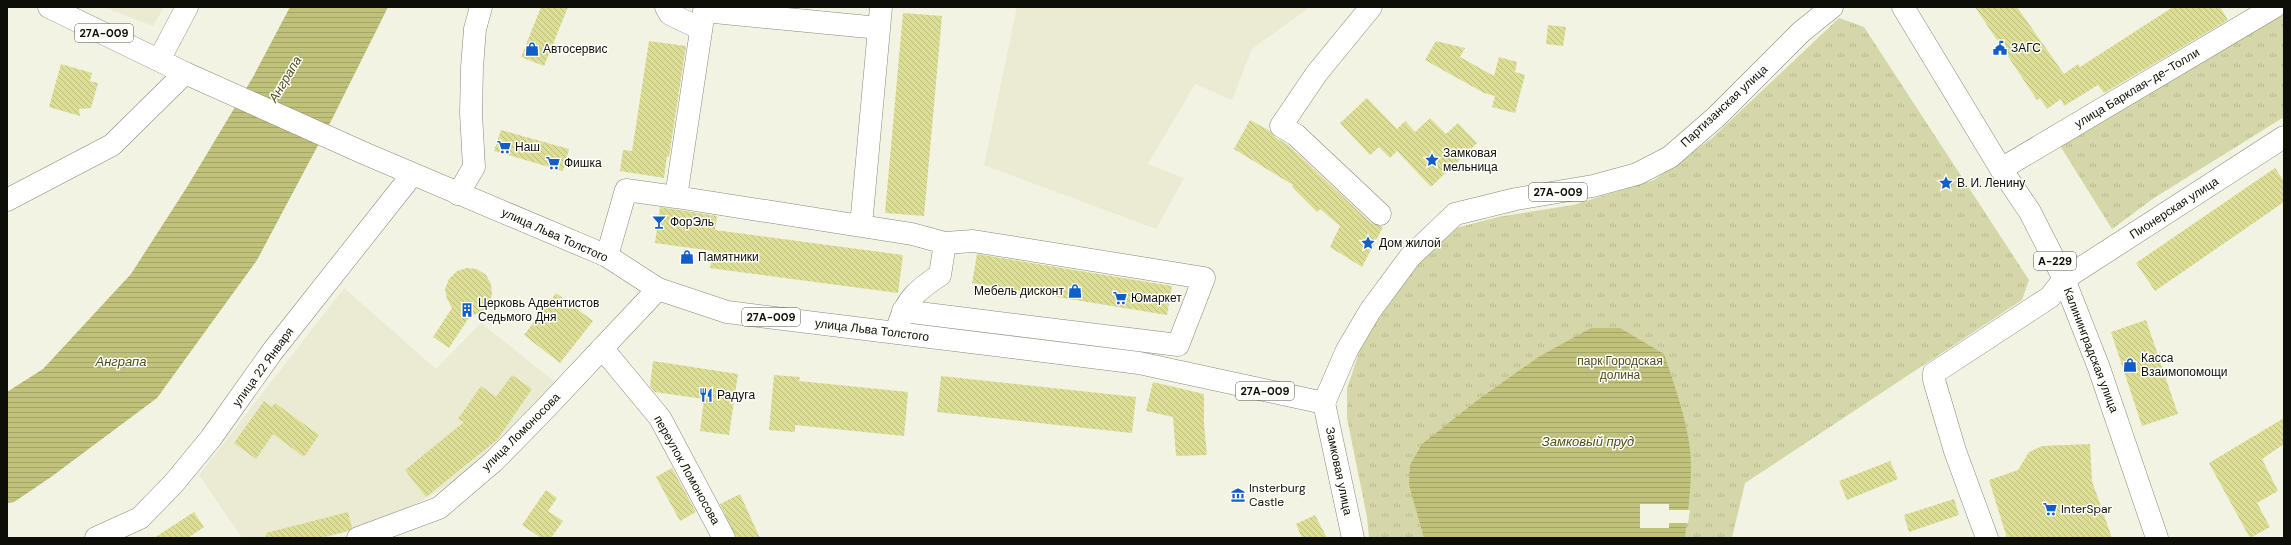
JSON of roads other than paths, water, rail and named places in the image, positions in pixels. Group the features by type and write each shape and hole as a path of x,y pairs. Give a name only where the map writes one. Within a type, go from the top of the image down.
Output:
{"main road":[{"name":"27А-009","path":"49,7 159,60"},
{"path":"159,60 187,7"},
{"path":"458,194 474,167 471,113 472,68 475,29 481,7"},
{"path":"666,7 670,14 701,29"},
{"path":"861,226 881,7"},
{"path":"1371,7 1317,73 1281,126 1296,135 1380,214"},
{"name":"Партизанская улица","path":"1324,403 1347,350 1370,311 1410,257 1455,214 1516,199 1600,184 1637,174 1670,157 1716,117 1801,32 1832,7"},
{"name":"Калининградская улица","path":"1903,7 2001,170 2030,212 2064,279 2099,368 2156,538"},
{"name":"улица Барклая-де-Толли","path":"2001,170 2274,7"},
{"path":"676,197 704,11 879,28"},
{"name":"улица Льва Толстого","path":"159,60 412,175 607,256 658,289 728,312 1139,363 1324,403"},
{"path":"7,200 112,145 188,74"},
{"name":"Пионерская улица","path":"1988,538 1955,451 1934,380 1934,373 2050,297 2064,279 2284,137"},
{"name":"улица 22 Января","path":"96,538 140,518 174,483 211,438 272,352 412,175"},
{"path":"607,256 626,190 912,234 945,243 973,241 1204,278 1178,345 902,311"},
{"path":"898,334 902,311 907,302 922,287 940,275 945,243"},
{"name":"улица Ломоносова","path":"358,538 439,508 494,460 658,289"},
{"name":"переулок Ломоносова","path":"602,348 660,418 724,538"},
{"name":"Замковая улица","path":"1324,403 1353,538"}],"water":[{"name":"Анграпа","path":"290,7 388,7 332,119 257,260 157,398 51,477 14,502 7,503 7,392 43,369 131,274 187,187 253,77"},
{"name":"Замковый пруд","path":"1591,328 1620,328 1664,354 1683,413 1690,449 1691,482 1685,538 1424,538 1409,485 1410,465 1422,444 1479,399 1540,356"}],"place":[{"name":"ЗАГС","path":"2000,48"},
{"name":"Автосервис","path":"532,49"},
{"name":"Наш","path":"504,147"},
{"name":"Замковая мельница","path":"1432,160"},
{"name":"Фишка","path":"553,163"},
{"name":"В. И. Ленину","path":"1946,183"},
{"name":"ФорЭль","path":"659,222"},
{"name":"Дом жилой","path":"1368,243"},
{"name":"Памятники","path":"687,257"},
{"name":"Мебель дисконт","path":"1075,291"},
{"name":"Юмаркет","path":"1120,298"},
{"name":"Церковь Адвентистов Седьмого Дня","path":"467,310"},
{"name":"Касса Взаимопомощи","path":"2130,365"},
{"name":"Радуга","path":"706,395"},
{"name":"Insterburg Castle","path":"1238,495"},
{"name":"InterSpar","path":"2050,509"}],"park label":[{"name":"парк Городская долина","path":"1620,368"}]}
